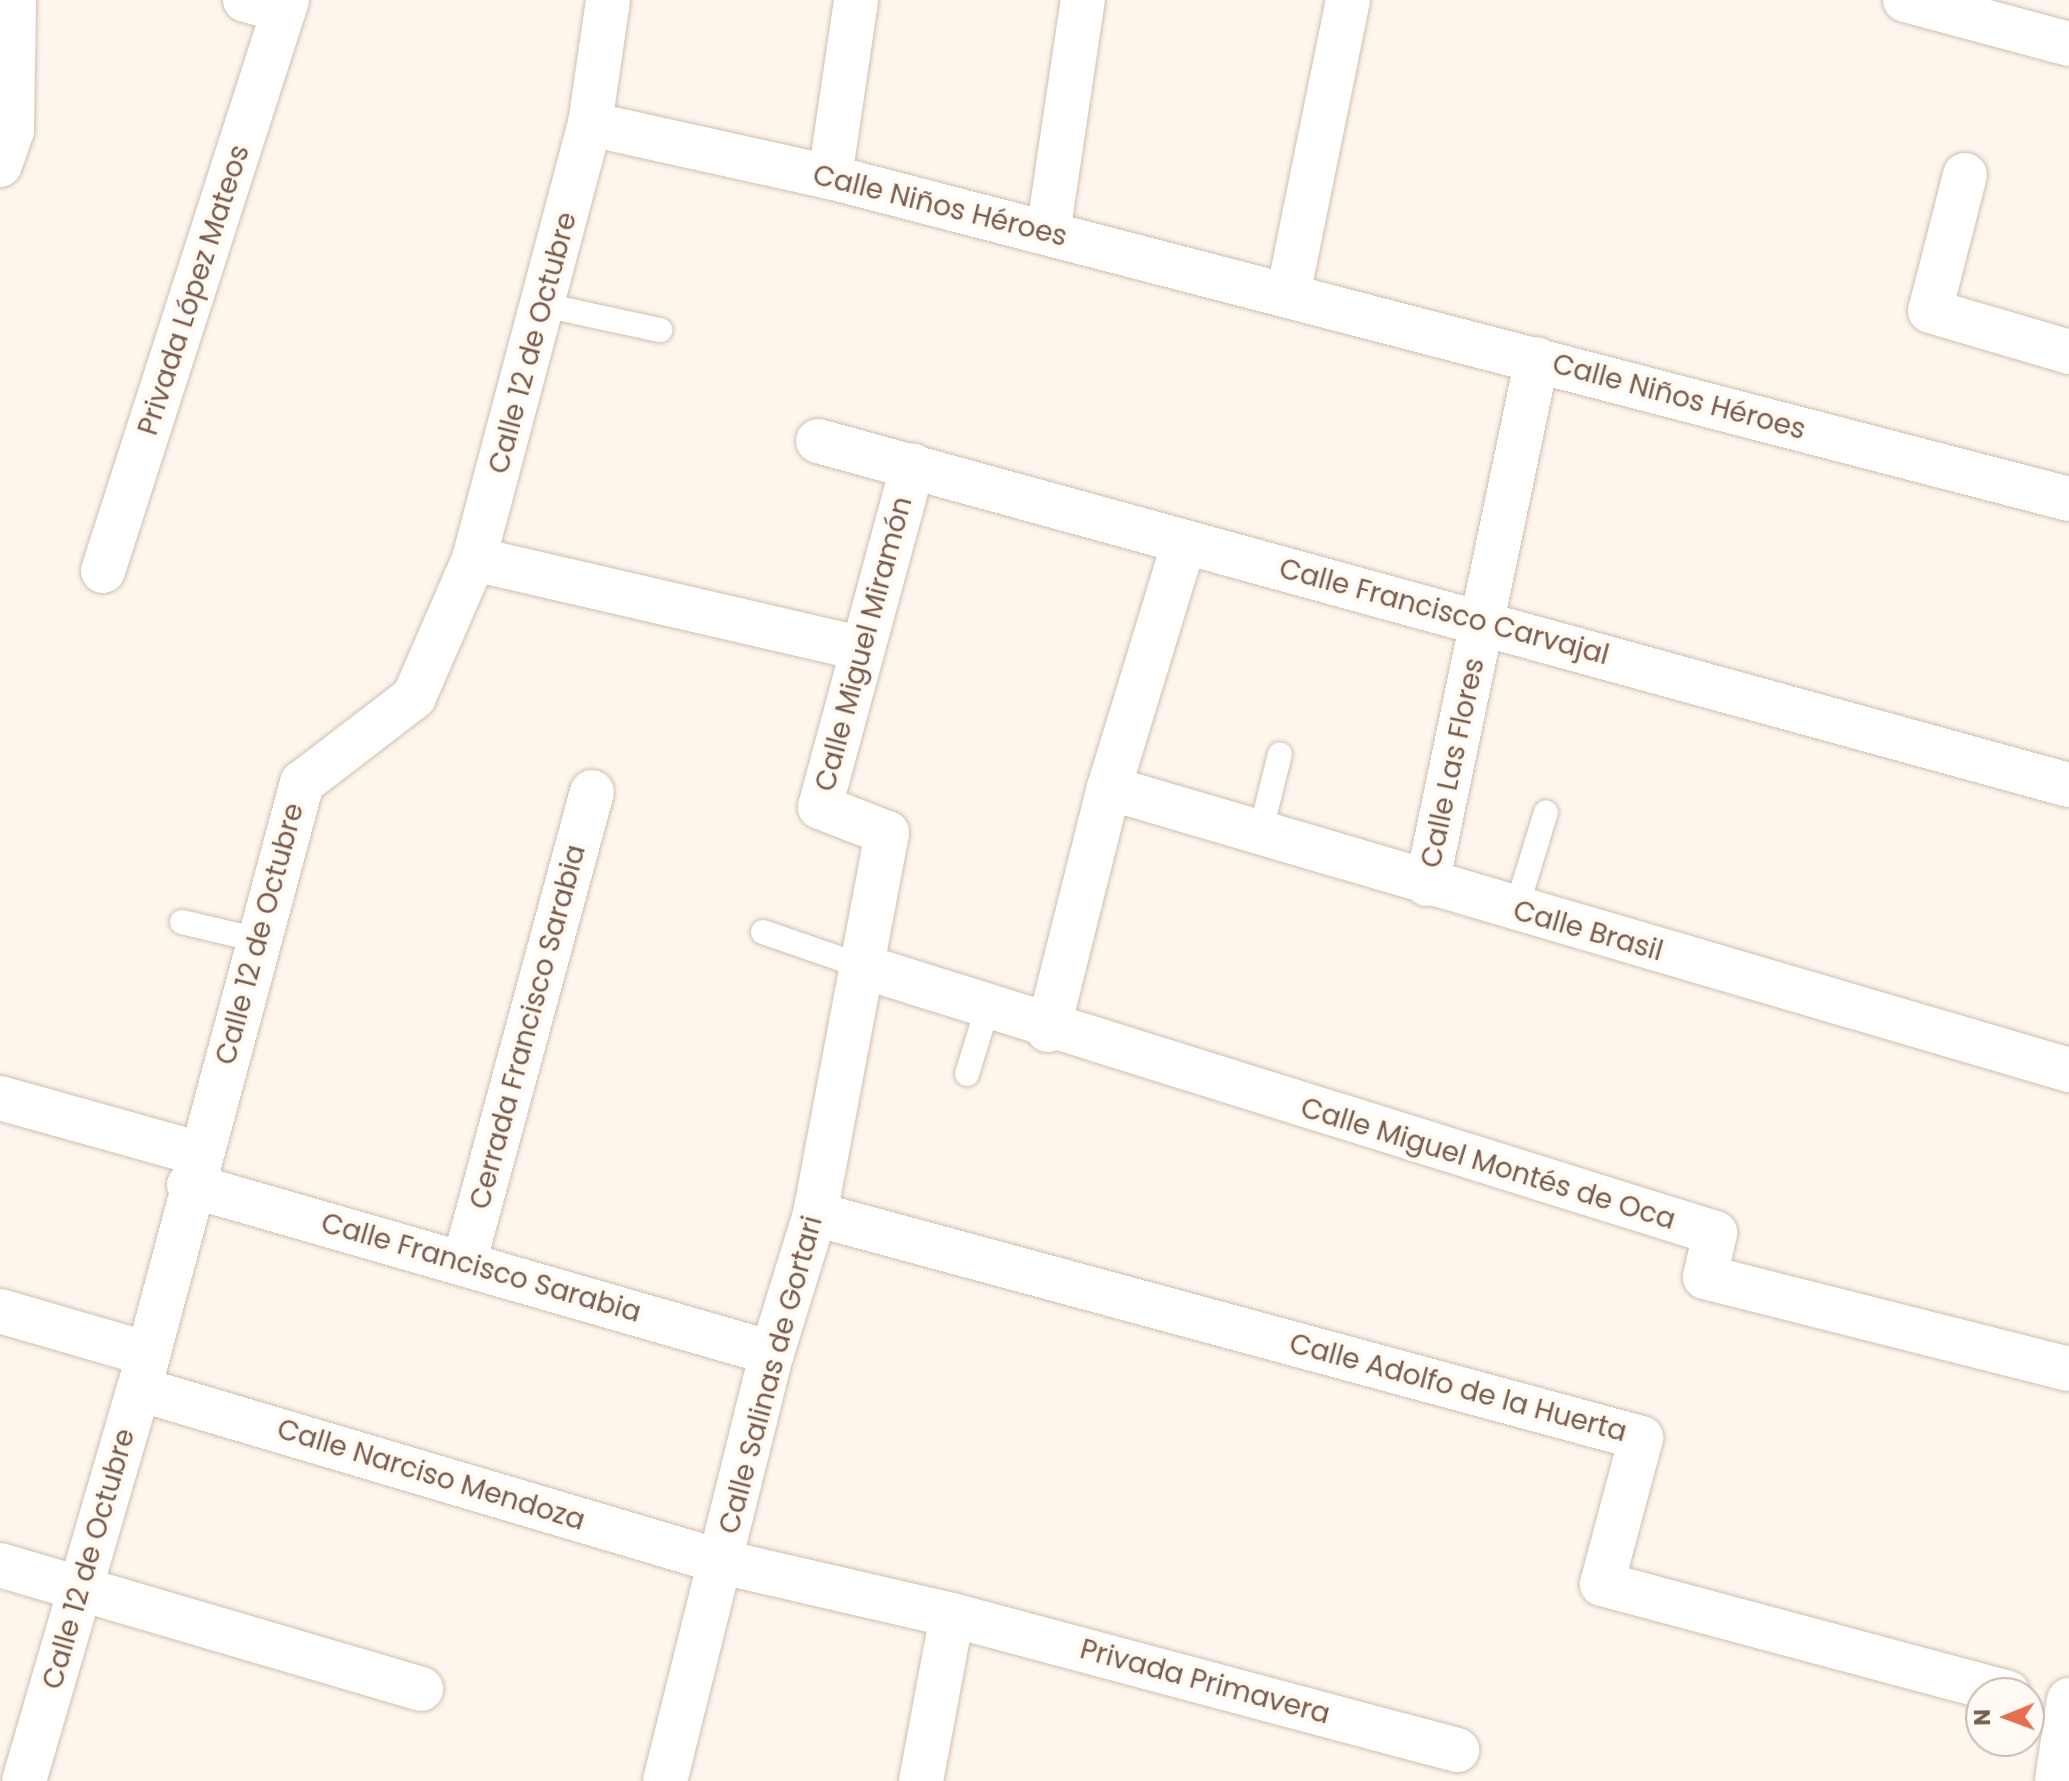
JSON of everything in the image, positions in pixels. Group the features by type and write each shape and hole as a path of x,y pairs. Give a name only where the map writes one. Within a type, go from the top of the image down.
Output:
{"street":[{"path":"0,165 12,131 14,0"},
{"name":"Calle 12 de Octubre","path":"24,1781 144,1372 195,1170 302,783 414,697 474,559 590,124 608,0"},
{"path":"830,177 856,0"},
{"path":"1048,233 1083,0"},
{"path":"1288,295 1348,0"},
{"path":"1905,0 2069,44"},
{"name":"Privada López Mateos","path":"103,571 272,3"},
{"name":"Calle Niños Héroes","path":"590,124 830,177 2069,499"},
{"path":"1965,175 1930,311 2069,352"},
{"name":"Calle Las Flores","path":"1427,884 1537,359"},
{"name":"Calle Francisco Carvajal","path":"818,441 913,465 1183,546 1483,619 2069,785"},
{"name":"Calle Miguel Miramón","path":"861,966 887,833 820,807 858,648 913,465"},
{"path":"1048,1030 1109,788 1183,546"},
{"path":"474,559 858,648"},
{"name":"Calle Brasil","path":"1109,788 1427,884 2069,1070"},
{"name":"Cerrada Francisco Sarabia","path":"464,1263 592,792"},
{"name":"Calle Miguel Montés de Oca","path":"861,966 1048,1030 1715,1233 1705,1277 2069,1369"},
{"name":"Calle Salinas de Gortari","path":"665,1781 772,1353 815,1214 861,966"},
{"name":"Calle Francisco Sarabia","path":"0,1098 195,1170 464,1263 772,1353"},
{"name":"Calle Adolfo de la Huerta","path":"815,1214 1641,1438 1602,1584 1965,1681"},
{"name":"Calle Narciso Mendoza","path":"0,1311 144,1372 722,1562 952,1615"},
{"path":"0,1565 79,1591 421,1689"},
{"path":"921,1781 952,1615"},
{"name":"Privada Primavera","path":"952,1615 1457,1750"},
{"path":"2055,1702 2057,1781"}],"lane":[{"path":"544,305 660,330"},
{"path":"1260,834 1280,754"},
{"path":"1516,910 1546,812"},
{"path":"182,922 258,940"},
{"path":"763,932 861,966"},
{"path":"967,1074 987,1009"}]}
